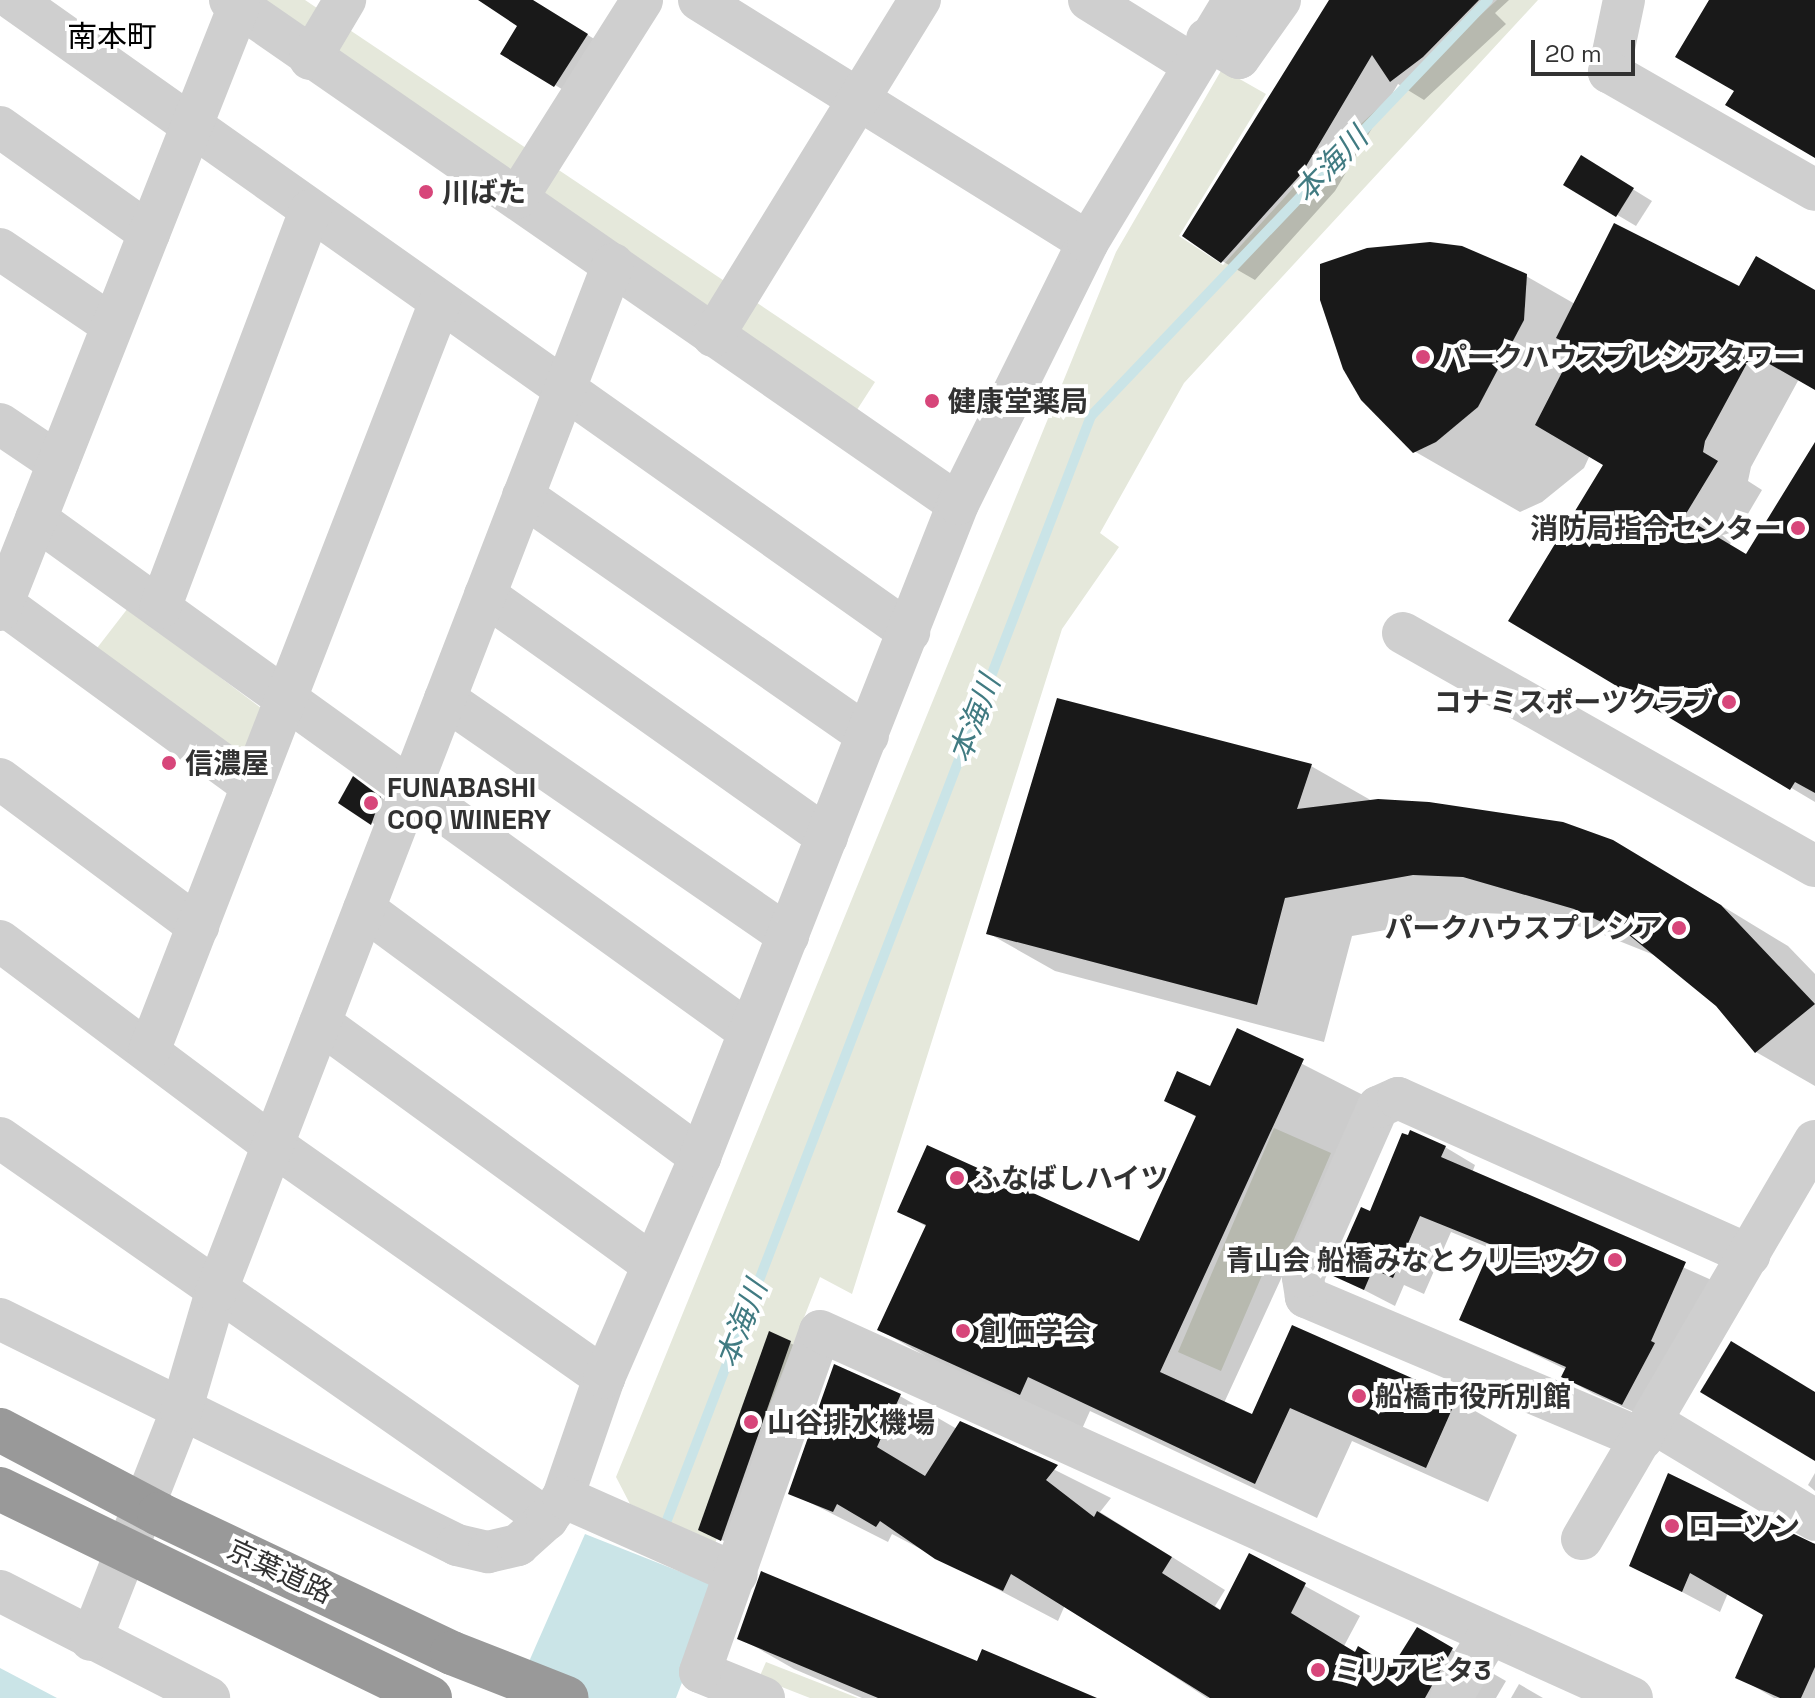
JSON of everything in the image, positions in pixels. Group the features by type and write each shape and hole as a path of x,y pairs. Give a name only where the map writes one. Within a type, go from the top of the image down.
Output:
{"highway":[{"name":"京葉道路","path":"0,1430 159,1514 452,1653 567,1698"},
{"name":"京葉道路","path":"0,1489 430,1698"}],"street":[{"path":"14,0 563,392 909,632"},
{"path":"310,59 345,0"},
{"path":"517,198 642,0"},
{"path":"699,0 1088,242"},
{"path":"713,336 920,0"},
{"path":"1089,0 1199,52 1239,58 1280,0"},
{"path":"0,1319 457,1545 488,1552 518,1545 555,1508 604,1378 700,1157 958,504 1088,242 1199,52 1234,0"},
{"path":"1624,0 1609,72 1815,190"},
{"path":"252,786 1,605 192,125 234,3 310,59 517,198 958,504"},
{"path":"0,127 149,233"},
{"path":"160,608 310,210"},
{"path":"0,249 112,325"},
{"path":"91,1640 181,1411 216,1292 613,264"},
{"path":"149,1051 440,302"},
{"path":"0,424 58,463"},
{"path":"523,496 868,736"},
{"path":"36,519 749,1032"},
{"path":"485,595 827,837"},
{"path":"1403,633 1815,866"},
{"path":"445,699 788,936"},
{"path":"0,779 198,926"},
{"path":"364,909 700,1157"},
{"path":"0,941 273,1145 604,1378"},
{"path":"320,1023 652,1264"},
{"path":"1749,1255 1398,1098 1378,1107 1303,1277 1306,1297 1647,1431 1815,1520"},
{"path":"0,1138 216,1292 555,1508 629,1530 737,1574"},
{"path":"1582,1539 1815,1141"},
{"path":"764,1698 700,1672 820,1331 1632,1698"},
{"path":"0,1591 209,1698"},
{"path":"1451,1698 1489,1635"}],"shaded area":[{"path":"260,0 305,0 875,382 853,416"},
{"path":"1497,0 1538,0 1184,383 1100,533 1119,547 1062,629 852,1294 820,1277 714,1546 630,1504 616,1477 1116,252 1222,69 1266,94 1179,236 1223,265 1306,174"},
{"path":"128,608 261,708 240,762 94,652"},
{"path":"1274,1128 1331,1153 1283,1265 1269,1259 1221,1371 1178,1352"},
{"path":"766,1662 858,1698 810,1698 759,1678"}],"water":[{"path":"585,1534 719,1587 676,1698 513,1698"},
{"path":"0,1668 57,1698 0,1698"}],"building":[{"path":"478,0 533,0 588,34 554,87 500,54 517,26"},
{"path":"1329,0 1479,0 1423,57 1390,82 1372,55 1302,173 1221,263 1182,236"},
{"path":"1709,0 1815,0 1815,158 1725,105 1734,91 1675,57"},
{"path":"1581,155 1634,188 1616,217 1563,185"},
{"path":"1614,223 1739,286 1756,256 1815,290 1815,390 1752,354 1705,441 1703,452 1718,461 1684,517 1746,554 1815,442 1815,793 1795,782 1790,790 1508,621 1603,465 1535,425 1575,347 1556,338"},
{"name":"パークハウスプレシアタワー","path":"1430,242 1462,246 1527,274 1524,320 1478,407 1436,442 1413,453 1361,400 1343,369 1320,300 1320,264 1367,248"},
{"path":"1057,698 1312,764 1297,809 1378,799 1429,802 1563,822 1613,840 1721,905 1815,1004 1755,1053 1716,1006 1629,935 1574,909 1463,877 1413,875 1285,898 1257,1005 986,934"},
{"path":"353,776 381,797 371,825 338,803"},
{"path":"1237,1028 1304,1059 1160,1372 1252,1414 1292,1325 1457,1398 1426,1468 1290,1408 1255,1484 1028,1377 1020,1395 877,1330 926,1225 897,1212 927,1145 1139,1241 1196,1116 1164,1101 1177,1071 1210,1086"},
{"path":"1410,1130 1446,1146 1441,1157 1686,1262 1651,1341 1655,1343 1622,1405 1561,1377 1566,1367 1459,1320 1492,1245 1420,1216 1393,1278 1373,1269 1364,1290 1331,1275 1361,1207 1370,1211 1402,1133 1408,1135"},
{"name":"山谷排水機場","path":"769,1331 791,1341 721,1541 698,1530"},
{"path":"1731,1341 1815,1392 1815,1461 1700,1392"},
{"path":"834,1364 901,1394 877,1447 925,1476 960,1421 1058,1465 1046,1480 1094,1517 1097,1511 1172,1557 1162,1573 1220,1610 1249,1553 1306,1583 1291,1613 1355,1652 1358,1646 1392,1667 1417,1627 1453,1648 1425,1698 1210,1698 1011,1574 1003,1591 935,1559 880,1521 876,1527 837,1504 833,1512 788,1494"},
{"path":"1668,1473 1815,1544 1815,1667 1801,1698 1780,1698 1735,1678 1763,1615 1690,1573 1682,1592 1629,1566"},
{"path":"761,1571 977,1661 982,1649 1097,1698 878,1698 737,1639"}],"waterway":[{"name":"本海川","path":"662,1533 1091,416 1488,0"}],"place":[{"name":"川ばた","path":"426,192"},
{"name":"パークハウスプレシアタワー","path":"1423,357"},
{"name":"健康堂薬局","path":"932,401"},
{"name":"消防局指令センター","path":"1798,528"},
{"name":"コナミスポーツクラブ","path":"1729,702"},
{"name":"信濃屋","path":"169,763"},
{"name":"FUNABASHI COQ WINERY","path":"371,803"},
{"name":"パークハウスプレシア","path":"1679,928"},
{"name":"ふなばしハイツ","path":"957,1178"},
{"name":"青山会 船橋みなとクリニック","path":"1615,1260"},
{"name":"創価学会","path":"963,1331"},
{"name":"船橋市役所別館","path":"1359,1396"},
{"name":"山谷排水機場","path":"751,1422"},
{"name":"ローソン","path":"1672,1526"},
{"name":"ミリアビタ3","path":"1318,1670"}],"district":[{"name":"南本町","path":"112,37"}]}
